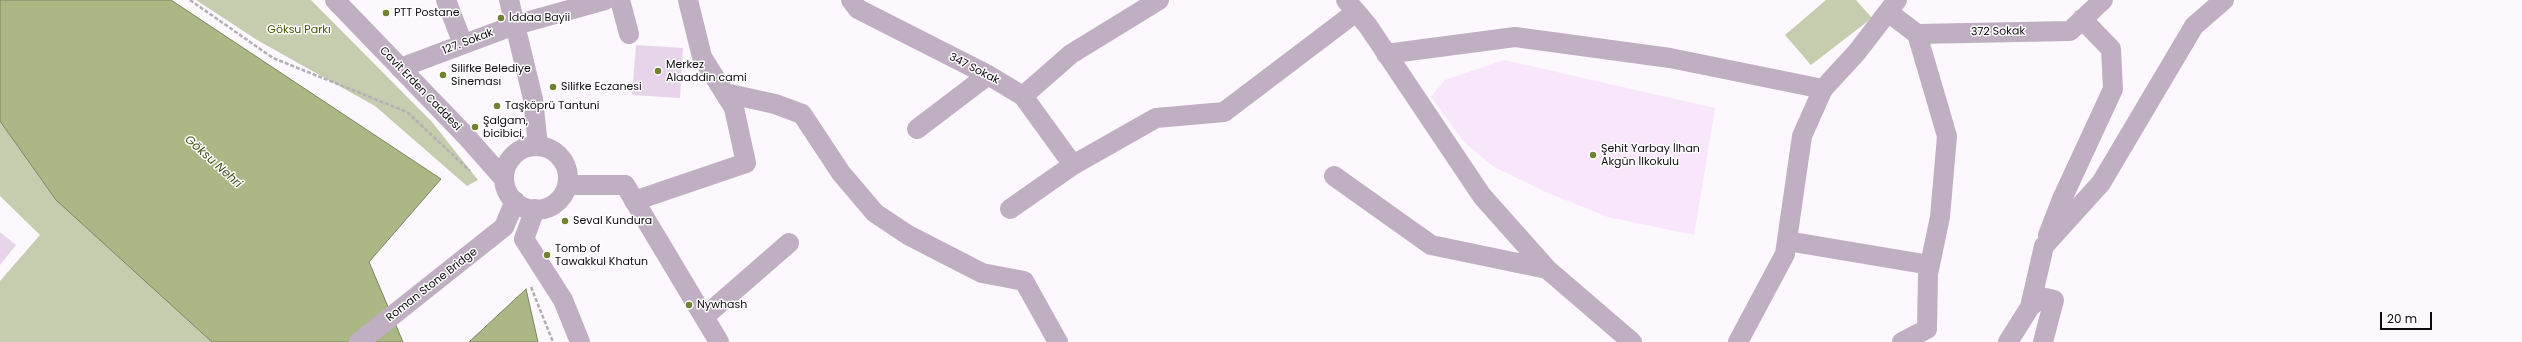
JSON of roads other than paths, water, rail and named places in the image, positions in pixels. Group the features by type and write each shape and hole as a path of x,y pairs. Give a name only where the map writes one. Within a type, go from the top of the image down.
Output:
{"street":[{"name":"Cavit Erden Caddesi","path":"334,0 504,179"},
{"path":"446,0 463,44"},
{"path":"509,0 533,99 538,146"},
{"name":"127. Sokak","path":"400,68 515,24 605,0"},
{"path":"620,0 629,34"},
{"path":"634,201 746,163 734,108 702,57 688,0"},
{"name":"347 Sokak","path":"851,0 858,9 988,75 1023,96 1073,165"},
{"path":"1023,96 1070,54 1159,0"},
{"name":"372 Sokak","path":"1917,34 2070,31 2103,0"},
{"path":"2044,246 2101,183 2194,26 2224,0"},
{"path":"1010,209 1073,165 1156,118 1224,112 1351,6 1386,54 1482,196 1547,269 1632,342"},
{"path":"1738,342 1784,254 1802,136 1823,89 1857,52 1892,6 1917,34 1947,136 1940,217 1930,265 1927,329 1902,342"},
{"path":"2030,307 2044,246 2062,199 2112,89 2110,49 2082,19"},
{"path":"1386,54 1515,37 1670,58 1823,89"},
{"path":"917,129 988,75"},
{"path":"725,93 776,104 802,114 841,173 875,213 908,235 982,273 1024,281 1058,342"},
{"path":"538,146 557,153 564,161 567,171 567,185 559,200 551,206 535,209 520,205 515,201 506,189 504,179 510,159 527,147 538,146"},
{"path":"1334,176 1431,245 1547,269"},
{"path":"567,185 625,185 719,342"},
{"name":"Roman Stone Bridge","path":"359,342 504,227 515,201"},
{"path":"535,209 524,239 563,300 580,342"},
{"path":"1786,241 1930,265"},
{"path":"704,317 789,243"},
{"path":"2008,342 2030,307 2041,297 2054,300 2043,342"}],"water":[{"name":"Göksu Nehri","path":"0,0 171,0 441,179 369,262 403,342 212,342 56,200 0,121"},
{"path":"526,289 538,342 469,342"}],"place":[{"name":"PTT Postane","path":"386,13"},
{"name":"İddaa Bayii","path":"501,18"},
{"name":"Merkez Alaaddin cami","path":"658,71"},
{"name":"Silifke Belediye Sineması","path":"443,75"},
{"name":"Silifke Eczanesi","path":"553,87"},
{"name":"Taşköprü Tantuni","path":"497,106"},
{"name":"Şalgam, bicibici,","path":"475,127"},
{"name":"Şehit Yarbay İlhan Akgün İlkokulu","path":"1593,155"},
{"name":"Seval Kundura","path":"565,221"},
{"name":"Tomb of Tawakkul Khatun","path":"547,255"},
{"name":"Nywhash","path":"689,305"}],"park label":[{"name":"Göksu Parkı","path":"299,30"}]}
